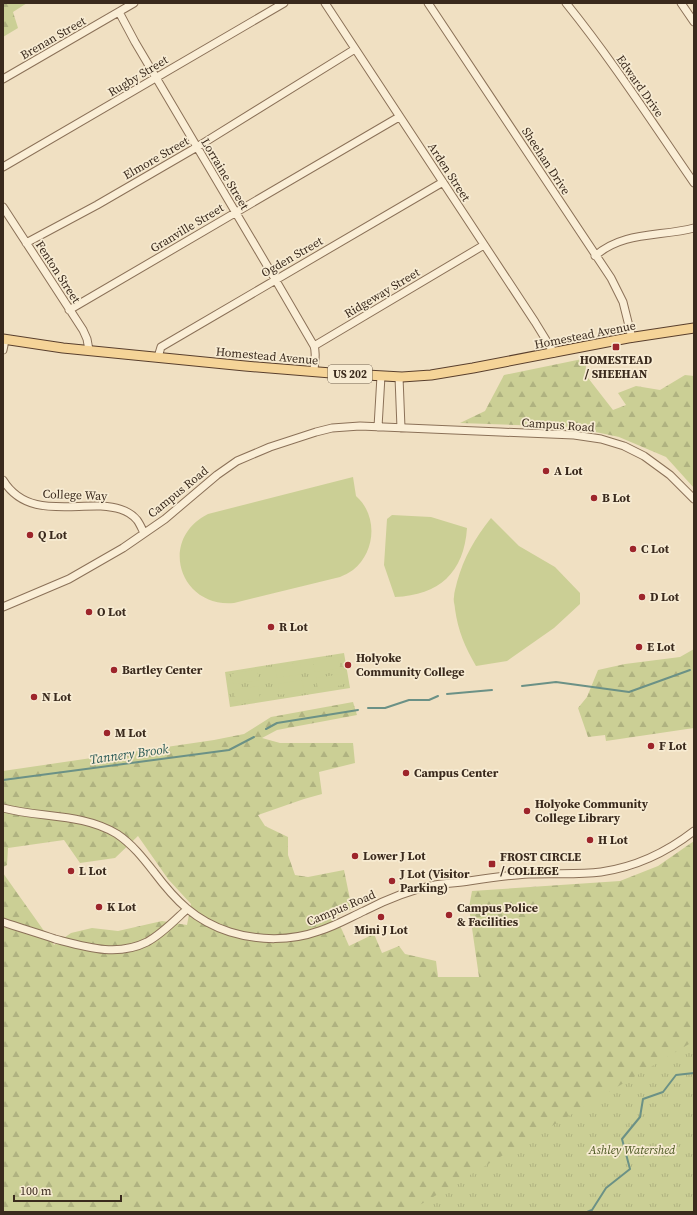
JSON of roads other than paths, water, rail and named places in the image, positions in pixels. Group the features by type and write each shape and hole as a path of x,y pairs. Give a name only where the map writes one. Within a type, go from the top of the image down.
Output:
{"main road":[{"name":"Homestead Avenue","path":"4,339 48,346 314,372 399,376 450,372 694,328"}],"street":[{"name":"Brenan Street","path":"3,79 134,3"},
{"name":"Rugby Street","path":"3,167 284,3"},
{"name":"Arden Street","path":"325,3 554,353"},
{"name":"Sheehan Drive","path":"428,3 611,278 620,296 632,338"},
{"name":"Edward Drive","path":"566,3 622,78 694,182"},
{"path":"681,3 694,22"},
{"name":"Lorraine Street","path":"119,12 135,42 314,346"},
{"name":"Elmore Street","path":"26,243 97,205 197,147 355,49"},
{"name":"Granville Street","path":"69,310 399,117"},
{"name":"Ogden Street","path":"158,357 161,347 442,182"},
{"name":"Fenton Street","path":"3,207 83,330 90,350"},
{"path":"595,256 611,245 631,238 694,228"},
{"name":"Ridgeway Street","path":"314,346 484,245"},
{"path":"3,350 4,339"},
{"path":"314,346 316,355 314,372"},
{"path":"378,427 381,376"},
{"path":"399,376 401,428"},
{"name":"Campus Road","path":"3,607 69,579 123,548 171,514 216,475 237,461 270,447 327,429 349,426 378,427 574,435 601,439 624,446 644,456 670,475 694,499"},
{"name":"College Way","path":"3,480 10,490 17,496 33,504 54,506 104,506 120,509 136,519 144,534"},
{"name":"Campus Road","path":"3,808 86,821 112,831 132,846 175,898 187,909 212,925 238,934 264,938 294,937 310,934 328,928 398,896 414,890 436,885 513,875 601,872 624,867 642,861 663,851 694,831"},
{"path":"3,922 84,947 102,950 116,950 136,947 149,941 162,932 187,909"}],"waterway":[{"name":"Tannery Brook","path":"522,686 556,682 629,692 690,670"},
{"name":"Tannery Brook","path":"447,694 492,690"},
{"name":"Tannery Brook","path":"368,708 385,708 409,700 429,700 438,696"},
{"name":"Tannery Brook","path":"266,729 277,723 358,710"},
{"name":"Tannery Brook","path":"3,780 229,750 254,737"},
{"path":"587,1212 592,1210 606,1188 630,1169 622,1139 640,1117 643,1099 663,1092 676,1075 694,1073"}],"place":[{"name":"HOMESTEAD / SHEEHAN","path":"616,347"},
{"name":"A Lot","path":"546,471"},
{"name":"B Lot","path":"594,498"},
{"name":"Q Lot","path":"30,535"},
{"name":"C Lot","path":"633,549"},
{"name":"D Lot","path":"642,597"},
{"name":"O Lot","path":"89,612"},
{"name":"R Lot","path":"271,627"},
{"name":"E Lot","path":"639,647"},
{"name":"Holyoke Community College","path":"348,665"},
{"name":"Bartley Center","path":"114,670"},
{"name":"N Lot","path":"34,697"},
{"name":"M Lot","path":"107,733"},
{"name":"F Lot","path":"651,746"},
{"name":"Campus Center","path":"406,773"},
{"name":"Holyoke Community College Library","path":"527,811"},
{"name":"H Lot","path":"590,840"},
{"name":"Lower J Lot","path":"355,856"},
{"name":"FROST CIRCLE / COLLEGE","path":"492,864"},
{"name":"L Lot","path":"71,871"},
{"name":"J Lot (Visitor Parking)","path":"392,881"},
{"name":"K Lot","path":"99,907"},
{"name":"Campus Police & Facilities","path":"449,915"},
{"name":"Mini J Lot","path":"381,917"}],"park label":[{"name":"Ashley Watershed","path":"632,1150"}]}
